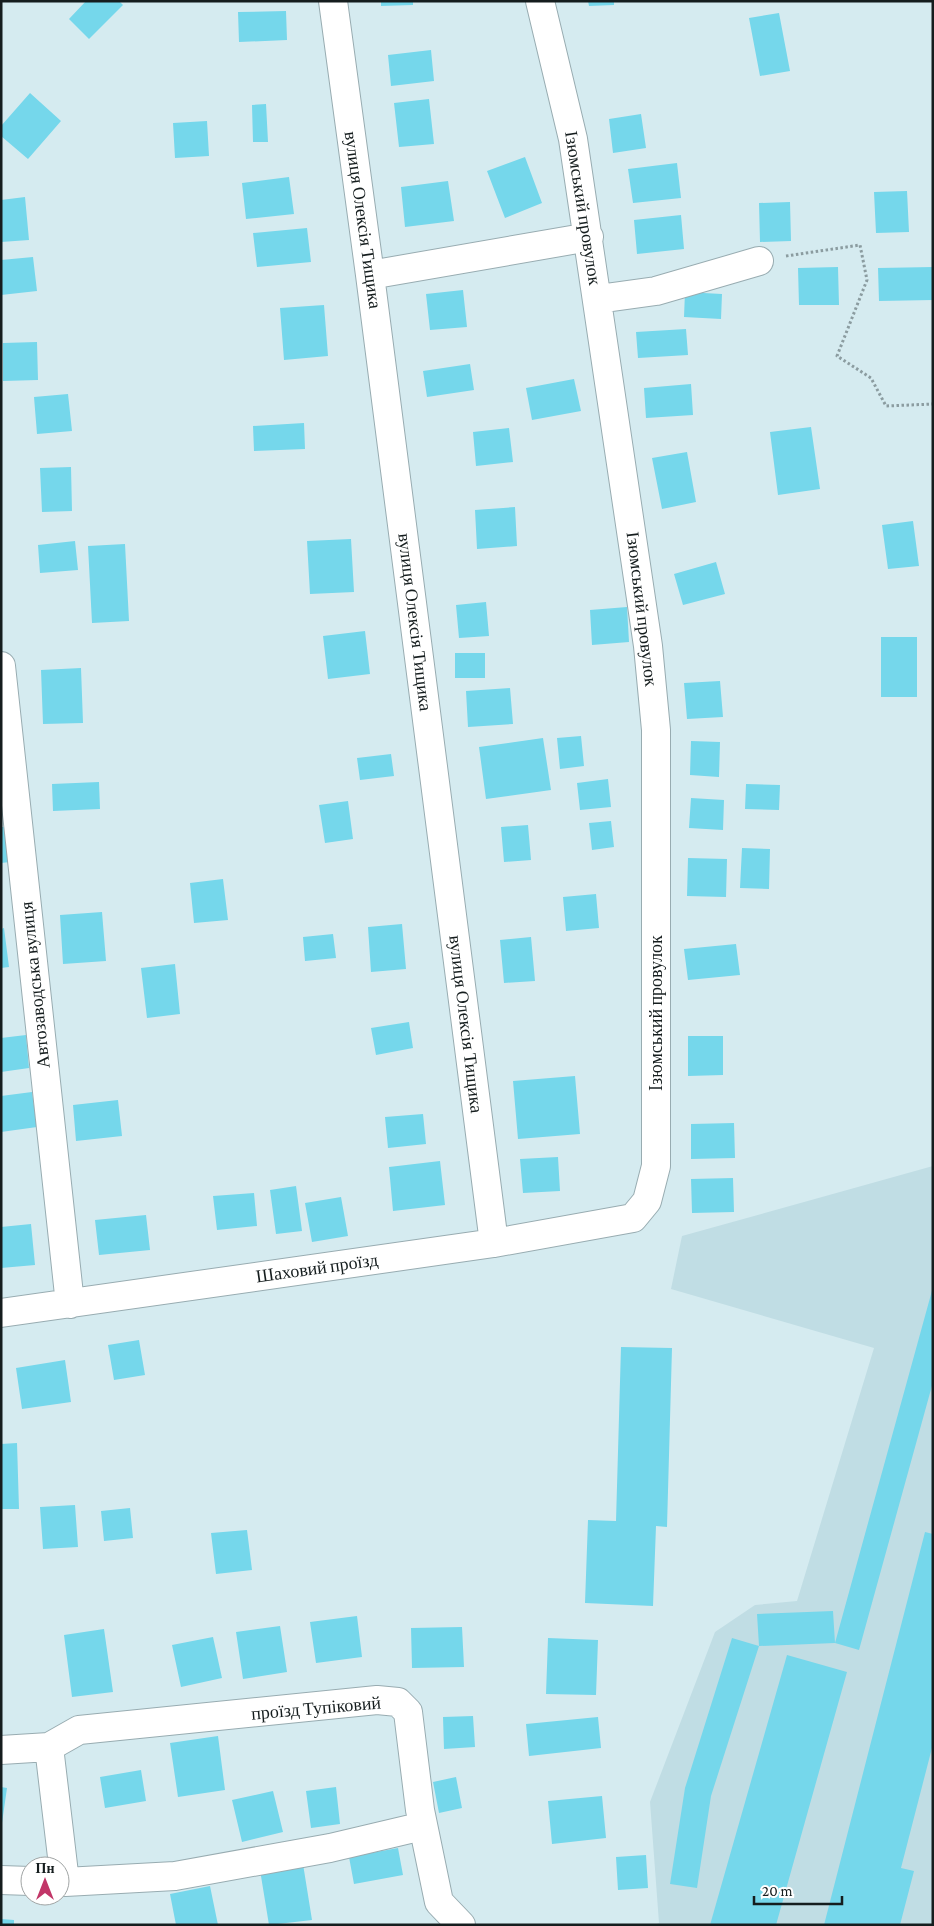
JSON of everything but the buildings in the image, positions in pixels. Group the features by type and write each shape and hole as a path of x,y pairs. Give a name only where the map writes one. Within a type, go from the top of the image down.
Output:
{"street":[{"name":"вулиця Олексія Тищика","path":"333,1 494,1243"},
{"name":"Ізюмський провулок","path":"540,1 573,139 589,237 648,646 656,730 656,1166 647,1201 633,1218"},
{"path":"370,275 589,237"},
{"path":"598,299 656,291 759,260"},
{"name":"Автозаводська вулиця","path":"1,666 70,1304"},
{"name":"Шаховий проїзд","path":"1,1313 494,1243 633,1218"},
{"name":"проїзд Тупіковий","path":"1,1750 49,1747 79,1730 377,1700 398,1702 408,1712 423,1826 439,1902 461,1925"},
{"path":"49,1747 59,1856"},
{"path":"70,1882 175,1876 330,1848 423,1826"},
{"path":"1,1880 20,1881"}],"path":[{"path":"759,260 860,244 867,280 837,356 871,378 886,406 933,404"}],"shaded area":[{"path":"933,1166 933,1925 655,1925 659,1923 650,1802 715,1632 755,1605 797,1601 874,1348 671,1289 682,1236"}]}
